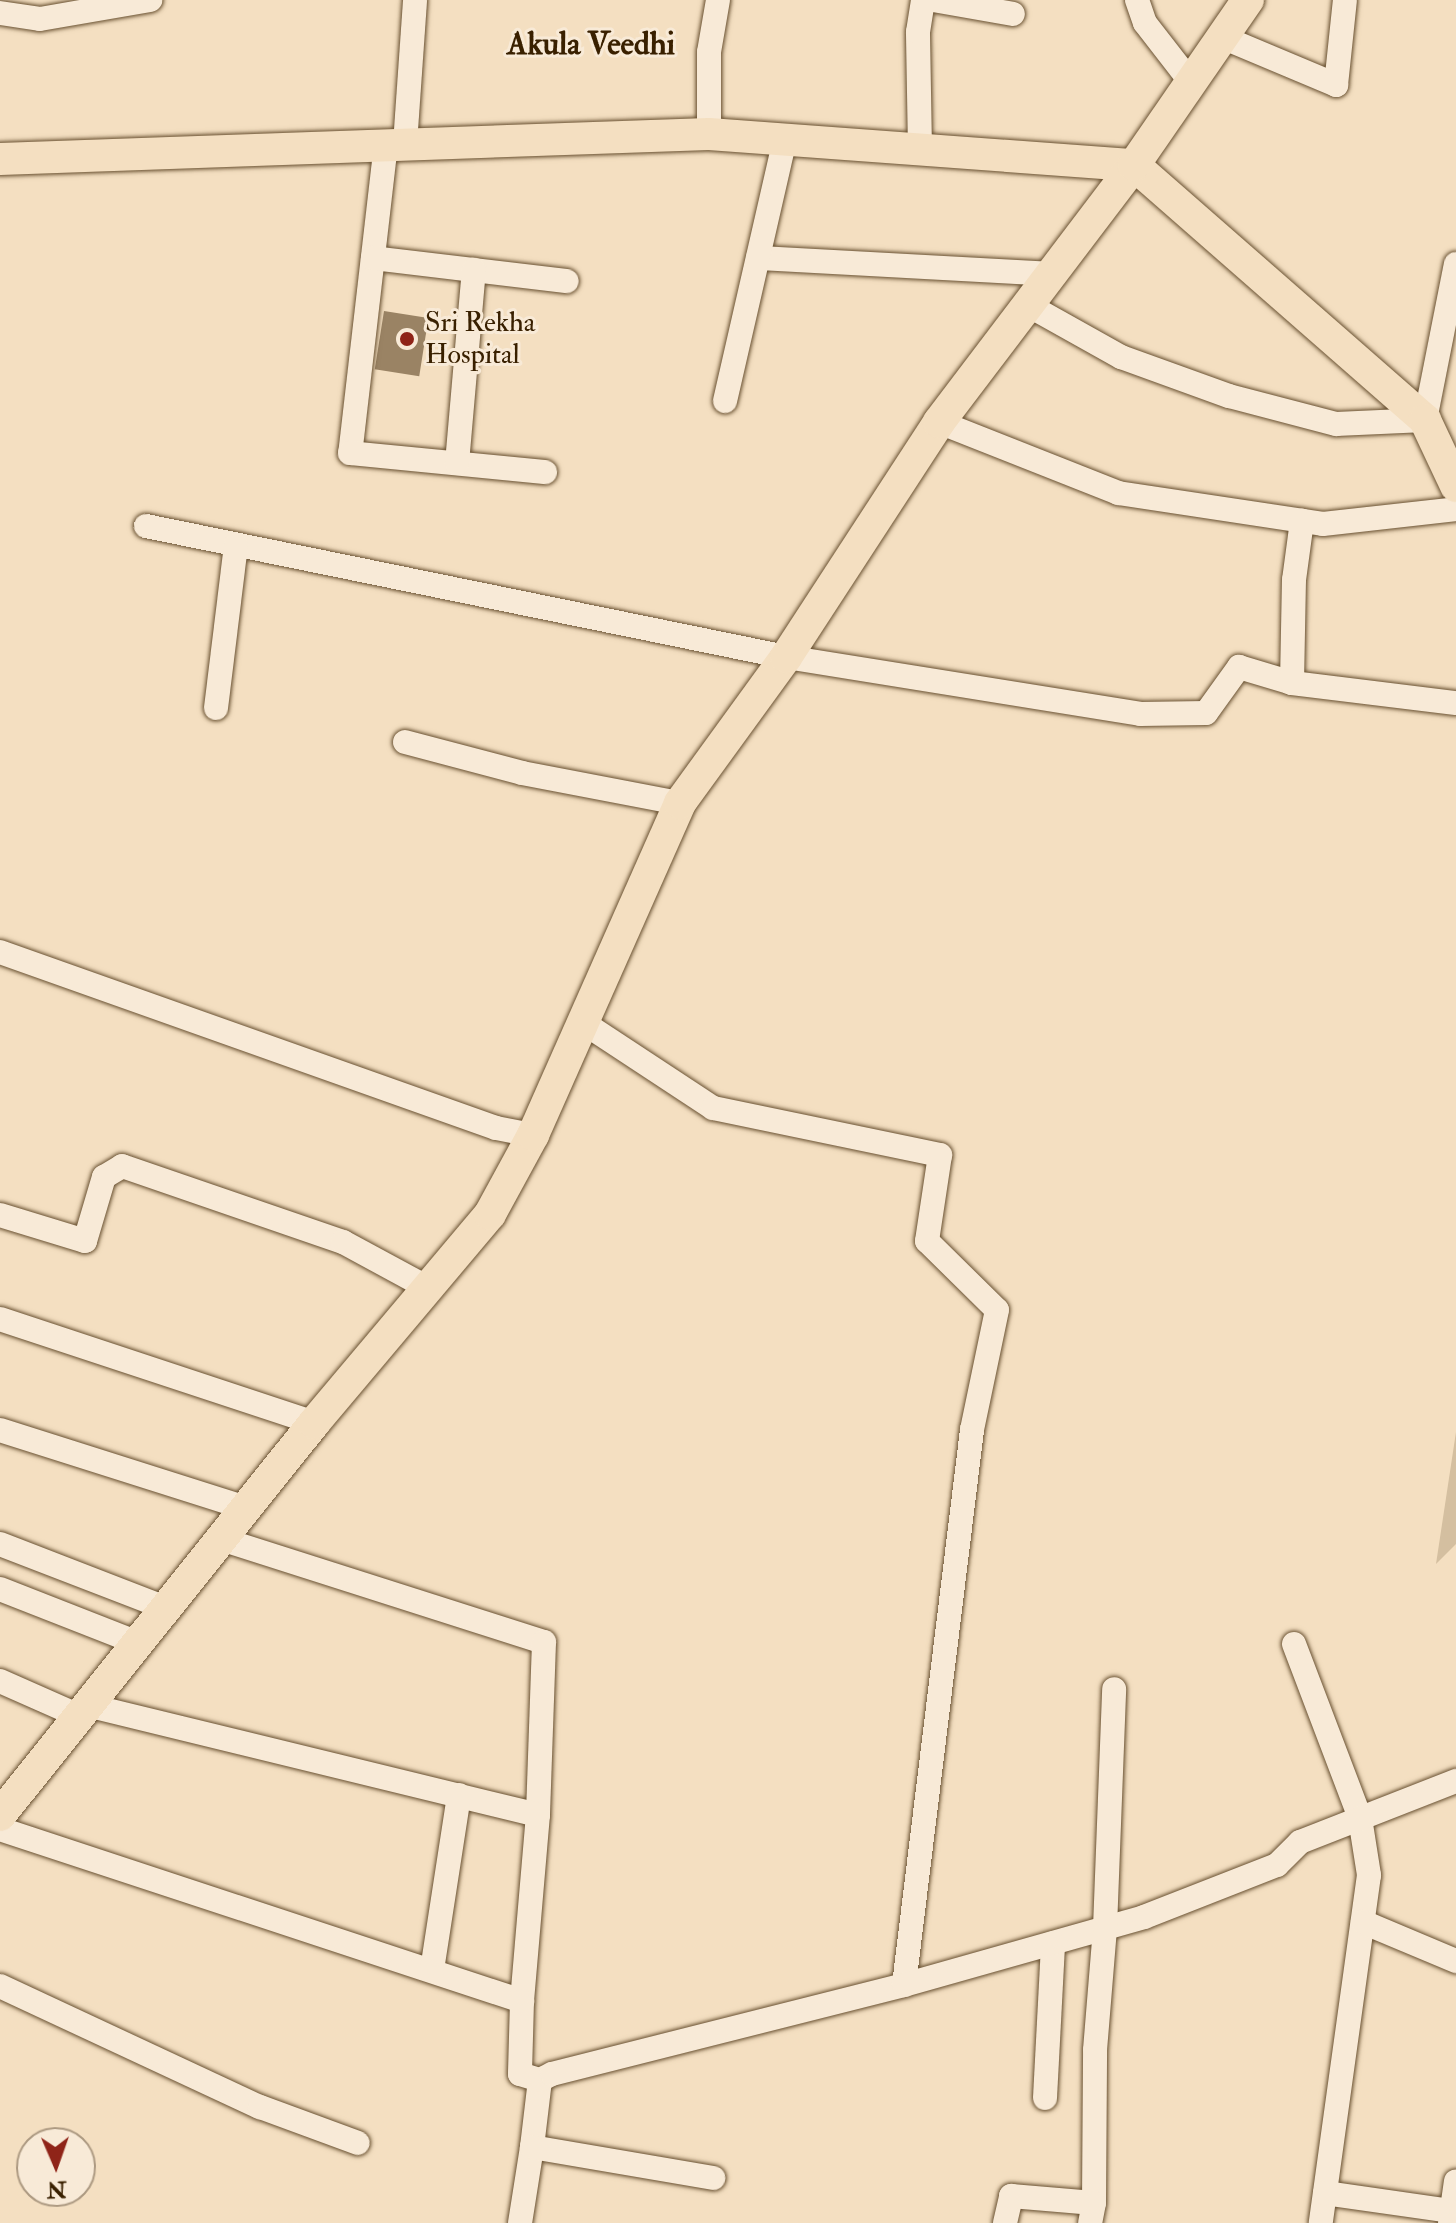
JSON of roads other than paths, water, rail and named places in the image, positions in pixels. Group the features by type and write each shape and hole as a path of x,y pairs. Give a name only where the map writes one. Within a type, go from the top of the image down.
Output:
{"main road":[{"path":"0,1815 314,1423 490,1214 533,1135 680,803 786,657 939,422 1134,165 1248,0"},
{"path":"0,159 709,134 1134,165 1425,420 1456,486"}],"street":[{"path":"0,13 40,19 150,0"},
{"path":"415,0 396,144 373,258 350,453 545,472"},
{"path":"709,134 709,52 718,0"},
{"path":"920,149 918,32 923,0"},
{"path":"933,0 1013,14"},
{"path":"1137,0 1145,23 1190,81"},
{"path":"1222,37 1336,85 1345,0"},
{"path":"725,401 785,140"},
{"path":"373,258 567,281"},
{"path":"758,258 1051,274"},
{"path":"1028,305 1121,357 1229,396 1336,424 1425,420 1456,264"},
{"path":"457,463 474,270"},
{"path":"939,422 1118,493 1323,524 1456,509"},
{"path":"1292,683 1294,580 1302,521"},
{"path":"146,526 786,657 1140,714 1206,713 1239,667 1292,683 1456,703"},
{"path":"216,708 236,545"},
{"path":"405,742 522,773 680,803"},
{"path":"0,952 496,1128 533,1135"},
{"path":"581,1021 713,1108 940,1155 927,1241 997,1310 972,1430 904,1985"},
{"path":"0,1215 85,1241 104,1177 122,1166 343,1242 428,1288"},
{"path":"0,1319 314,1423"},
{"path":"0,1430 246,1508"},
{"path":"221,1539 544,1642 538,1815 522,2001 520,2074 540,2080 904,1985 1105,1928 1277,1865 1300,1842 1456,1781"},
{"path":"0,1544 166,1608"},
{"path":"0,1589 138,1643"},
{"path":"1294,1644 1360,1818 1369,1875 1321,2223"},
{"path":"0,1681 84,1710 538,1815"},
{"path":"1005,2223 1011,2196 1092,2213 1095,2050 1105,1928 1114,1689"},
{"path":"432,1970 459,1795"},
{"path":"0,1829 522,2001"},
{"path":"1363,1922 1456,1961"},
{"path":"1045,2098 1053,1943"},
{"path":"0,1986 260,2107 358,2143"},
{"path":"520,2223 540,2080"},
{"path":"532,2147 713,2178"},
{"path":"1325,2193 1451,2217 1456,2181"}],"place":[{"name":"Sri Rekha Hospital","path":"407,339"}],"district":[{"name":"Akula Veedhi","path":"591,44"}]}
